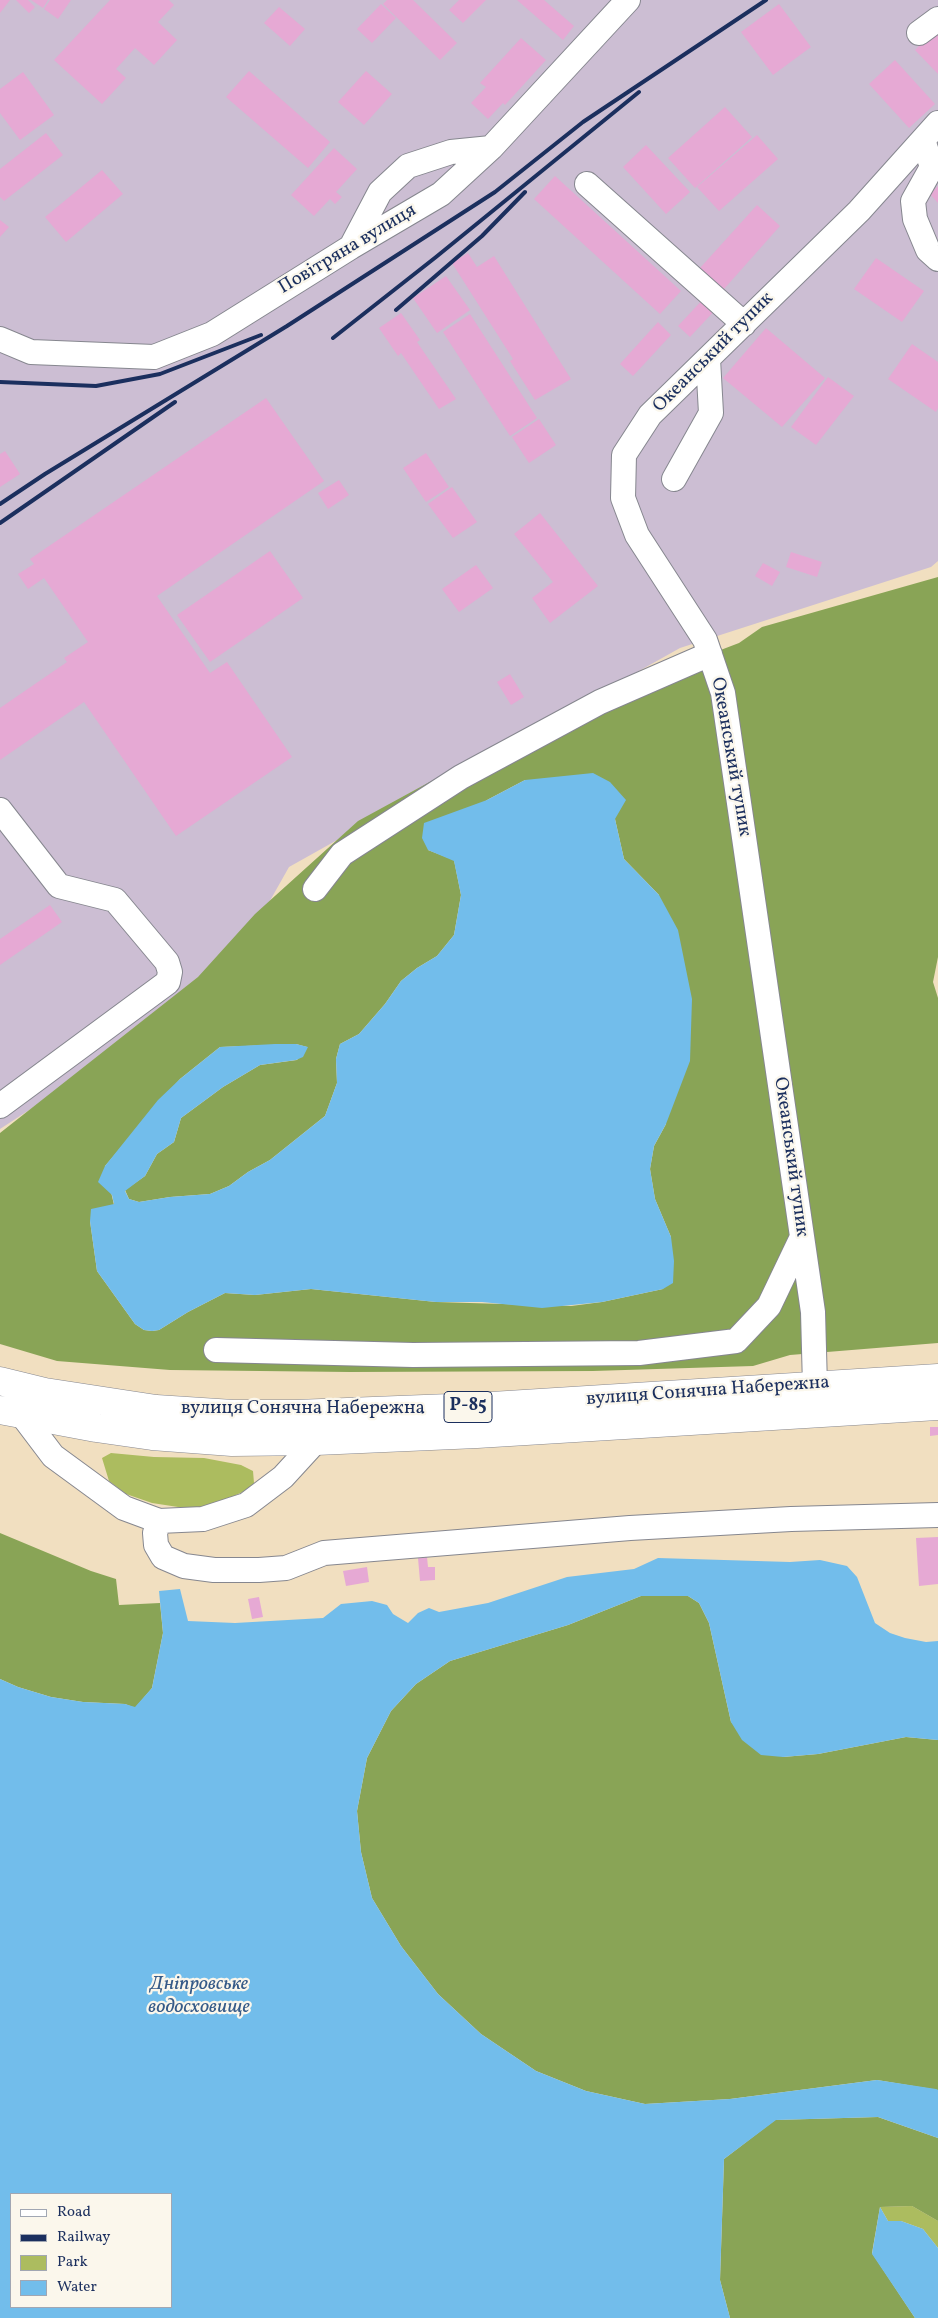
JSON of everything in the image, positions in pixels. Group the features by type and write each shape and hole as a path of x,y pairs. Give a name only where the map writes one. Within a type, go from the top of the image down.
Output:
{"main road":[{"name":"вулиця Сонячна Набережна","path":"0,1381 45,1392 156,1409 233,1414 324,1413 476,1407 938,1378"},
{"name":"вулиця Сонячна Набережна","path":"11,1412 96,1428 191,1440 316,1441 477,1434 938,1406"}],"street":[{"name":"Повітряна вулиця","path":"0,339 31,352 154,357 212,334 351,247 441,194 492,148 628,0"},
{"path":"919,33 938,19"},
{"path":"930,132 932,167 913,201 914,219 928,250 938,259"},
{"name":"Океанський тупик","path":"815,1386 813,1312 723,694 705,640 638,534 623,498 624,455 650,416 859,211 930,132"},
{"path":"351,247 380,192 408,166 451,152 492,148"},
{"path":"586,184 744,324"},
{"path":"674,479 711,413 708,360"},
{"path":"315,890 342,854 461,777 600,702 710,654"},
{"path":"0,810 59,886 115,900 166,962 170,972 168,982 0,1106"},
{"path":"216,1350 413,1355 639,1353 736,1341 769,1306 802,1237"},
{"path":"11,1412 53,1456 124,1508 159,1521 203,1519 246,1505 283,1476 316,1441"},
{"path":"159,1521 155,1532 156,1545 164,1558 191,1567 214,1570 259,1570 286,1568 324,1554 630,1528 792,1519 938,1515"}],"shaded area":[{"path":"0,0 938,0 938,561 931,567 680,648 289,867 223,984 0,1129"}],"green space":[{"path":"938,577 938,957 933,982 938,998 938,1343 790,1355 753,1366 593,1371 350,1372 170,1370 57,1361 0,1344 0,1133 198,977 255,914 358,821 558,712 739,643 762,627","holes":["525,780 615,819 624,859 659,895 666,1124 654,1146 650,1169 655,1199 671,1237 663,1289 602,1302 571,1306 436,1302 311,1289 255,1295 225,1293 188,1312 159,1330 144,1330 135,1324 97,1271 90,1221 114,1205 105,1166 180,1079 220,1047 296,1044 307,1047 297,1060 260,1065 223,1087 181,1118 174,1142 157,1154 145,1176 125,1190 129,1199 139,1202 210,1194 229,1186 248,1172 270,1160 325,1116 337,1083 336,1059 340,1044 359,1034 385,1004 401,981 417,968 437,956 454,935 461,895 454,860 428,850 487,800"]},
{"path":"111,1453 154,1457 204,1458 241,1465 253,1471 254,1483 247,1490 218,1503 191,1509 152,1503 126,1494 109,1481 102,1458"},
{"path":"0,1533 91,1571 116,1579 119,1605 160,1603 163,1633 152,1688 135,1708 125,1704 83,1702 51,1697 18,1687 0,1679"},
{"path":"641,1596 688,1596 699,1603 709,1623 731,1722 783,1757 818,1754 906,1737 938,1740 938,2090 877,2080 730,2099 645,2104 586,2091 536,2071 481,2034 438,1994 401,1946 372,1898 361,1852 357,1811 367,1758 391,1711 416,1684 450,1661 568,1625"},
{"path":"878,2117 938,2138 938,2221 912,2206 880,2207 872,2253 915,2318 730,2318 720,2280 724,2159 775,2120"},
{"path":"912,2206 938,2221 938,2248 923,2229 901,2221 888,2221 880,2207"}],"water":[{"path":"593,773 610,782 626,800 615,819 624,859 659,895 678,930 692,999 690,1061 666,1124 654,1146 650,1169 655,1199 671,1237 674,1261 673,1283 663,1289 602,1302 542,1308 482,1302 436,1302 311,1289 255,1295 225,1293 188,1312 159,1330 144,1330 135,1324 97,1271 90,1221 91,1209 114,1204 112,1195 98,1182 105,1166 158,1100 180,1079 220,1047 296,1044 308,1047 303,1057 296,1060 260,1065 223,1087 181,1118 174,1142 157,1154 145,1176 125,1191 129,1199 139,1202 210,1194 229,1186 248,1172 270,1160 325,1116 337,1083 336,1059 340,1044 359,1034 385,1004 401,981 417,968 437,956 454,935 461,895 454,861 428,850 422,838 424,823 487,800 525,780"},
{"name":"Дніпровське водосховище","path":"658,1558 790,1562 820,1560 847,1566 857,1577 875,1623 890,1633 905,1638 926,1642 938,1641 938,1740 906,1737 818,1754 783,1757 761,1755 742,1740 731,1722 709,1623 699,1603 688,1596 641,1596 568,1625 450,1661 416,1684 391,1711 367,1758 357,1811 361,1852 372,1898 401,1946 438,1994 481,2034 536,2071 586,2091 645,2104 730,2099 877,2080 938,2090 938,2138 878,2117 776,2120 724,2159 720,2280 730,2318 0,2318 0,1679 18,1687 51,1697 83,1702 125,1704 135,1707 152,1688 163,1633 159,1591 180,1589 188,1621 235,1623 323,1618 341,1604 372,1601 387,1605 393,1614 408,1623 418,1613 429,1608 439,1612 488,1603 567,1577 634,1569"},
{"path":"880,2207 888,2221 901,2221 923,2229 938,2248 938,2318 915,2318 872,2254"}],"building":[{"path":"0,0 10,0 0,13"},
{"path":"16,0 28,0 35,7 29,13"},
{"path":"31,0 48,0 43,8"},
{"path":"50,0 71,0 58,19 44,9"},
{"path":"110,0 169,0 174,5 158,22 177,40 154,65 135,48 116,69 126,78 102,104 54,60"},
{"path":"387,0 413,0 457,43 440,60 383,4"},
{"path":"459,0 486,0 463,23 449,10"},
{"path":"517,0 544,0 574,26 563,40"},
{"path":"381,4 396,18 372,43 357,29"},
{"path":"779,4 811,47 773,75 741,32"},
{"path":"279,7 305,29 290,46 264,23"},
{"path":"938,27 938,74 915,50"},
{"path":"521,38 546,60 505,105 503,103 488,119 471,103 486,87 480,83"},
{"path":"895,60 935,104 909,128 869,84"},
{"path":"249,71 330,142 308,168 226,97"},
{"path":"366,71 392,94 364,125 338,102"},
{"path":"23,72 54,115 20,140 0,113 0,89"},
{"path":"725,107 752,137 695,188 668,158"},
{"path":"46,133 63,155 4,201 0,197 0,169"},
{"path":"757,135 778,159 719,211 697,187"},
{"path":"646,145 690,192 666,214 623,167"},
{"path":"334,148 357,169 336,192 342,197 335,204 330,199 314,216 291,195"},
{"path":"102,170 123,194 66,242 45,217"},
{"path":"555,176 681,291 660,314 534,199"},
{"path":"938,186 938,203 930,194"},
{"path":"757,205 780,226 724,289 700,268"},
{"path":"0,220 9,227 0,237"},
{"path":"468,253 477,267 494,256 571,379 535,400 510,361 513,359 452,263"},
{"path":"876,258 924,291 902,322 854,289"},
{"path":"446,276 470,310 437,333 413,298"},
{"path":"707,295 719,306 690,337 678,326"},
{"path":"401,313 420,340 417,342 456,399 439,409 401,353 398,356 379,328"},
{"path":"470,314 537,418 510,436 443,332"},
{"path":"658,322 671,335 633,376 620,364"},
{"path":"766,328 825,378 782,427 723,378"},
{"path":"912,344 938,362 938,408 936,412 888,379"},
{"path":"828,377 854,396 816,445 791,427"},
{"path":"266,398 324,481 157,596 210,673 227,662 292,757 176,836 84,702 0,760 0,708 67,662 64,658 88,642 44,578 28,589 18,574 34,564 30,559"},
{"path":"539,419 556,445 529,463 512,437"},
{"path":"5,451 20,474 0,487 0,454"},
{"path":"426,453 449,487 426,502 403,468"},
{"path":"339,480 349,495 328,509 318,493"},
{"path":"452,487 477,522 453,538 428,504"},
{"path":"540,513 598,586 550,623 532,598 553,582 514,534"},
{"path":"270,551 303,598 210,662 177,615"},
{"path":"791,552 822,562 817,577 786,567"},
{"path":"763,563 780,572 772,586 755,576"},
{"path":"476,565 493,588 459,612 442,589"},
{"path":"510,674 524,697 511,705 497,682"},
{"path":"50,905 62,922 0,965 0,939"},
{"path":"930,1427 938,1427 938,1435 930,1436"},
{"path":"938,1537 938,1584 919,1586 916,1538"},
{"path":"427,1557 428,1567 435,1567 435,1580 420,1581 418,1558"},
{"path":"367,1567 369,1582 346,1586 343,1571"},
{"path":"259,1597 263,1617 252,1619 248,1599"}],"railway":[{"path":"0,504 45,474 287,326 495,192 583,122 766,0"},
{"path":"333,338 639,92"},
{"path":"396,310 482,236 525,192"},
{"path":"0,382 96,386 160,374 261,335"},
{"path":"0,523 175,402"}]}
